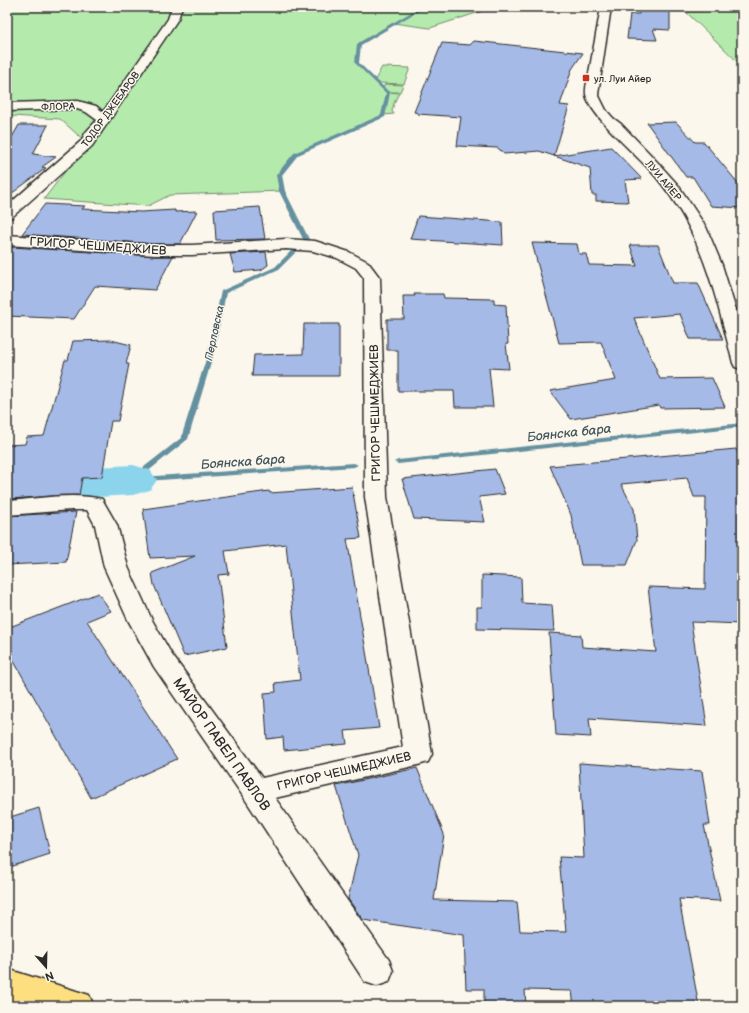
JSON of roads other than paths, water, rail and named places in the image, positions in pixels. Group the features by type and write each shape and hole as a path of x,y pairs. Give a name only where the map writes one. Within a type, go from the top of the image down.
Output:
{"main road":[{"path":"7,984 77,1006"}],"street":[{"name":"ТОДОР ДЖЕБАРОВ","path":"7,214 88,143 91,135 104,120 173,19 178,7"},
{"name":"ЛУИ АЙЕР","path":"606,7 592,94 600,111 608,121 616,127 664,177 688,210 709,250 742,363"},
{"name":"ФЛОРА","path":"7,107 78,105 91,109 104,120"},
{"name":"ГРИГОР ЧЕШМЕДЖИЕВ","path":"7,240 155,250 192,250 286,244 315,246 343,255 362,265 372,278 376,497 418,754 255,791"},
{"name":"МАЙОР ПАВЕЛ ПАВЛОВ","path":"7,508 71,503 94,504 106,525 116,567 140,620 163,661 255,791 376,971"}],"waterway":[{"name":"Перловска","path":"354,465 133,480 184,439 211,353 223,292 277,268 306,239 282,191 279,175 296,154 383,116 388,93 357,63 359,44 423,7"},
{"name":"Боянска бара","path":"398,462 742,425"},
{"name":"Перловска","path":"7,487 133,480"}],"place":[{"name":"ул. Луи Айер","path":"586,78"}]}
